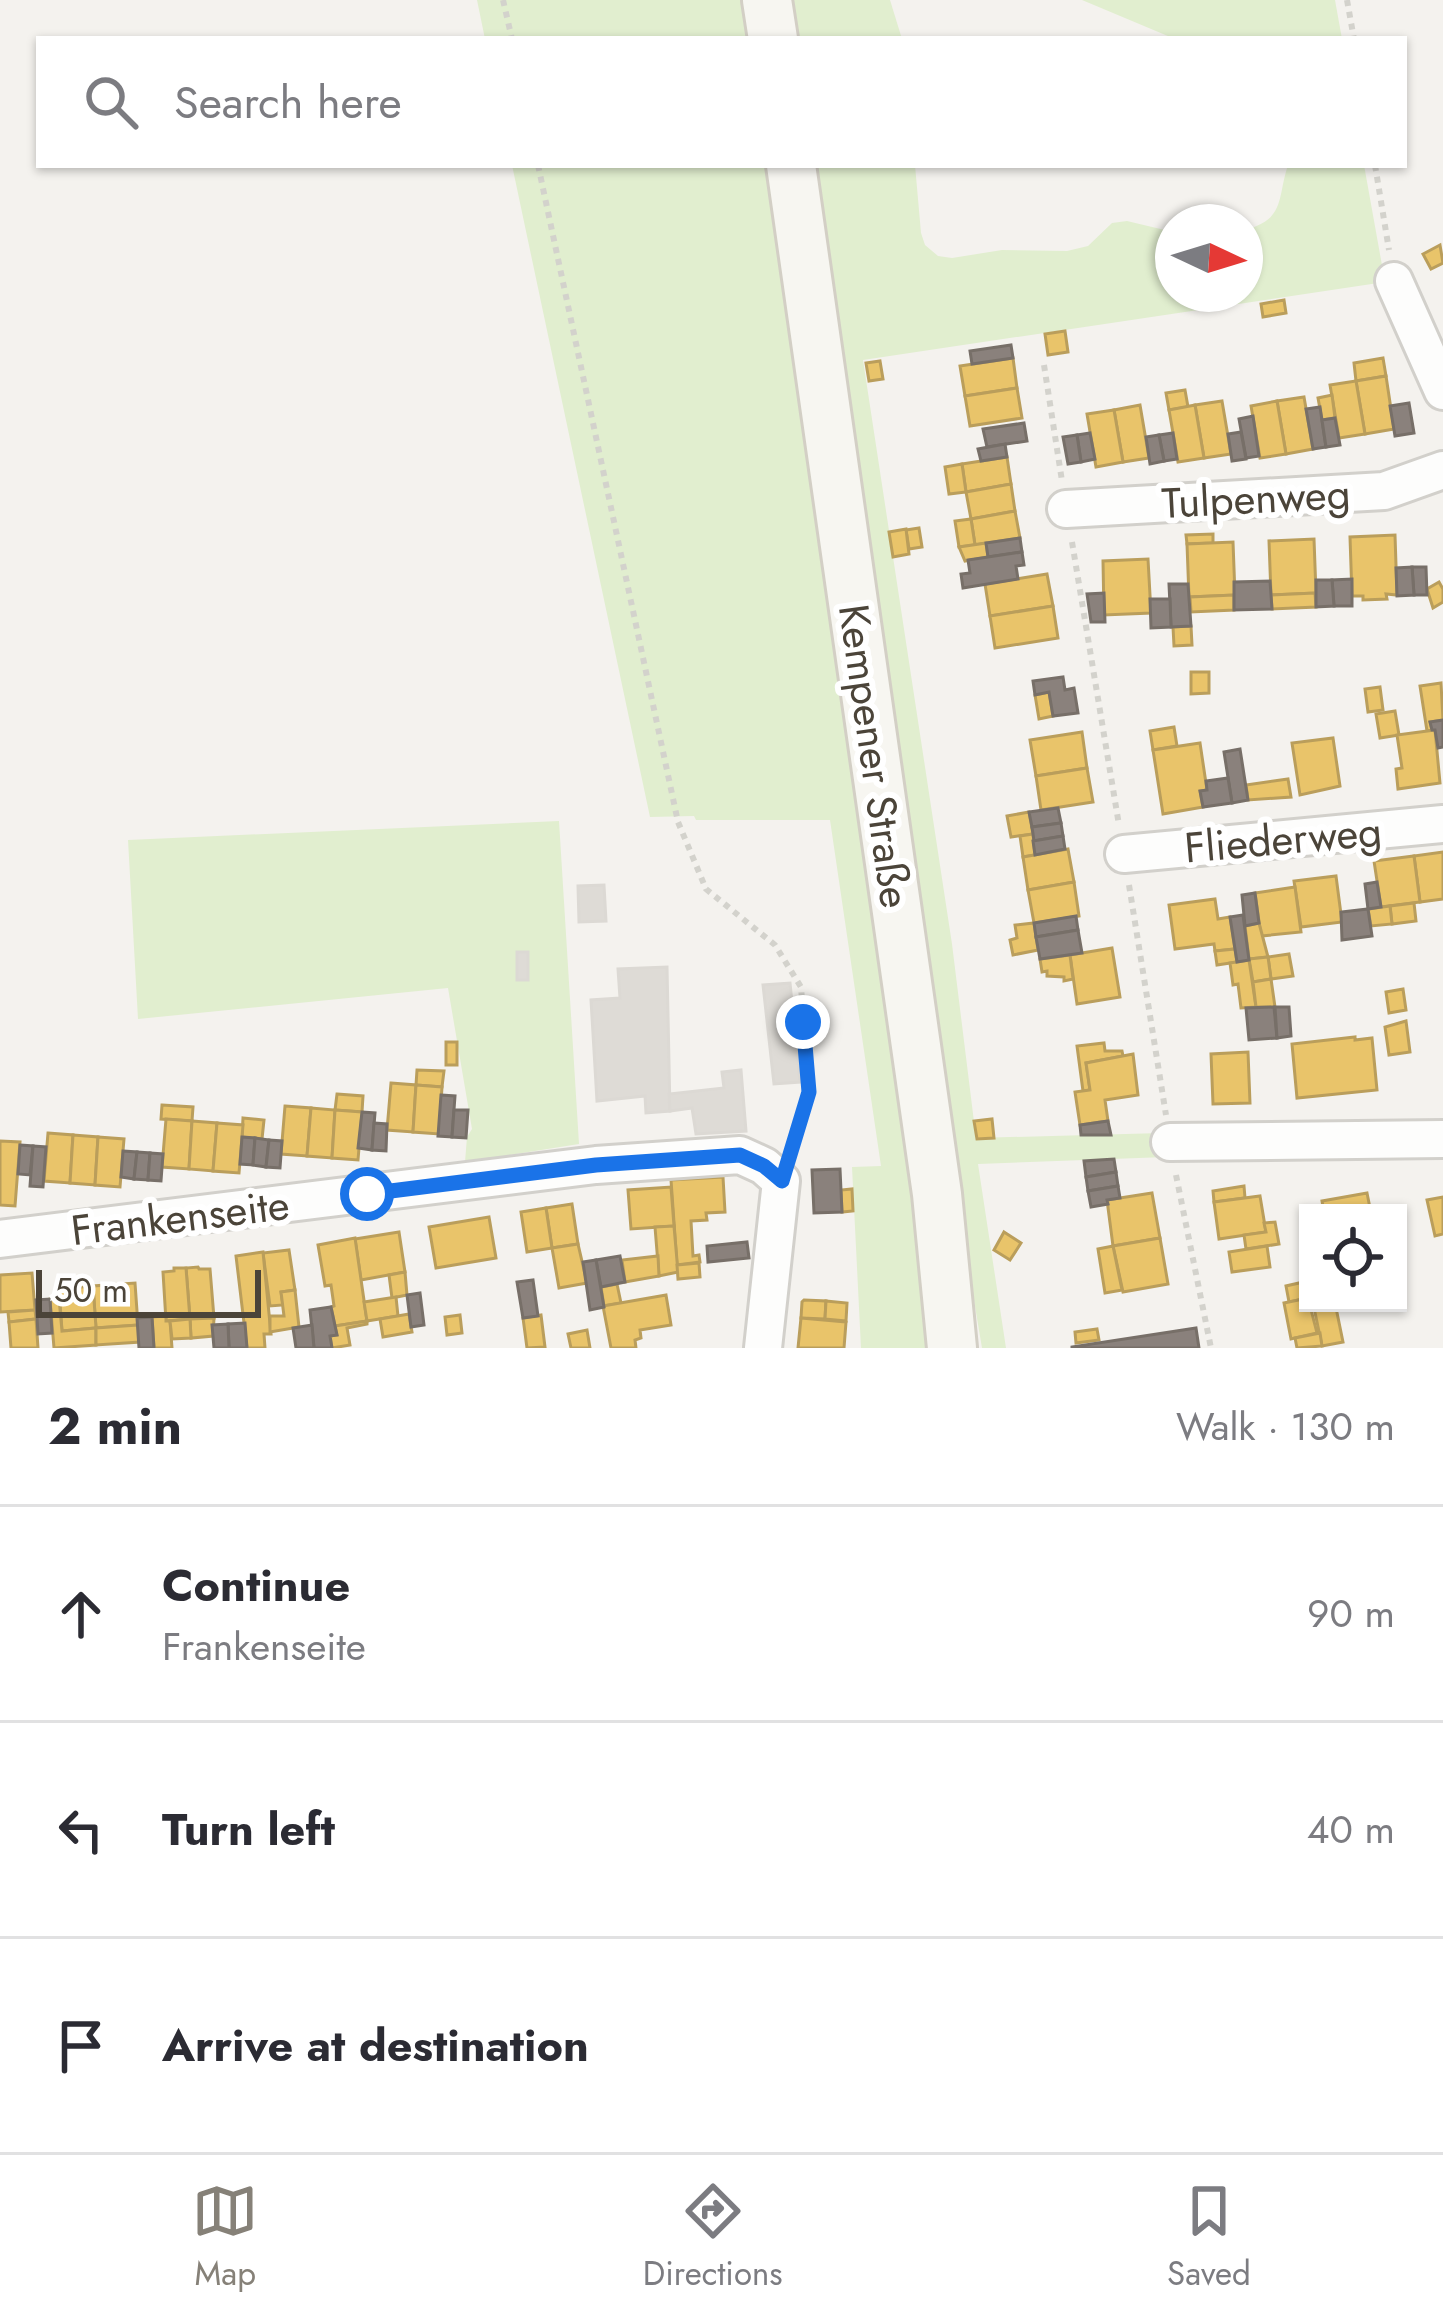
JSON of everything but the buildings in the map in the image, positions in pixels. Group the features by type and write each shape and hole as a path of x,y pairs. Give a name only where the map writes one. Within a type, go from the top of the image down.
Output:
{"main road":[{"path":"767,0 773,36"},
{"name":"Kempener Straße","path":"791,168 938,1194 952,1348"}],"street":[{"path":"1394,281 1443,391"},
{"name":"Tulpenweg","path":"1066,509 1384,491 1443,470"},
{"name":"Fliederweg","path":"1124,854 1443,824"},
{"path":"1170,1142 1443,1139"},
{"name":"Frankenseite","path":"0,1239 596,1165 740,1155 782,1181"},
{"path":"763,1348 782,1181"}],"path":[{"path":"503,0 511,36"},
{"path":"1347,0 1353,36"},
{"path":"539,168 678,822 706,889 775,945 801,987 809,1092 782,1181"},
{"path":"1375,168 1394,281"}],"green space":[{"path":"477,0 748,0 753,36 484,36"},
{"path":"783,0 890,0 901,36 787,36"},
{"path":"1082,0 1335,0 1341,36 1168,36"},
{"path":"513,168 769,168 913,1157 933,1348 861,1348 852,1167 881,1166 830,820 650,817"},
{"path":"803,168 915,168 921,233 925,245 938,256 1067,251 1088,246 1112,223 1127,221 1155,228 1155,312 1184,312 863,360 952,944 976,1138 1162,1133 1166,1157 978,1164 1006,1348 982,1348"},
{"path":"1287,168 1365,168 1385,282 1263,300 1263,222 1274,213"},
{"path":"559,821 579,1144 465,1162 472,1129 448,988 138,1019 128,840"}],"route":[{"path":"367,1194 596,1165 740,1155 782,1181 809,1092 803,1022"}]}
